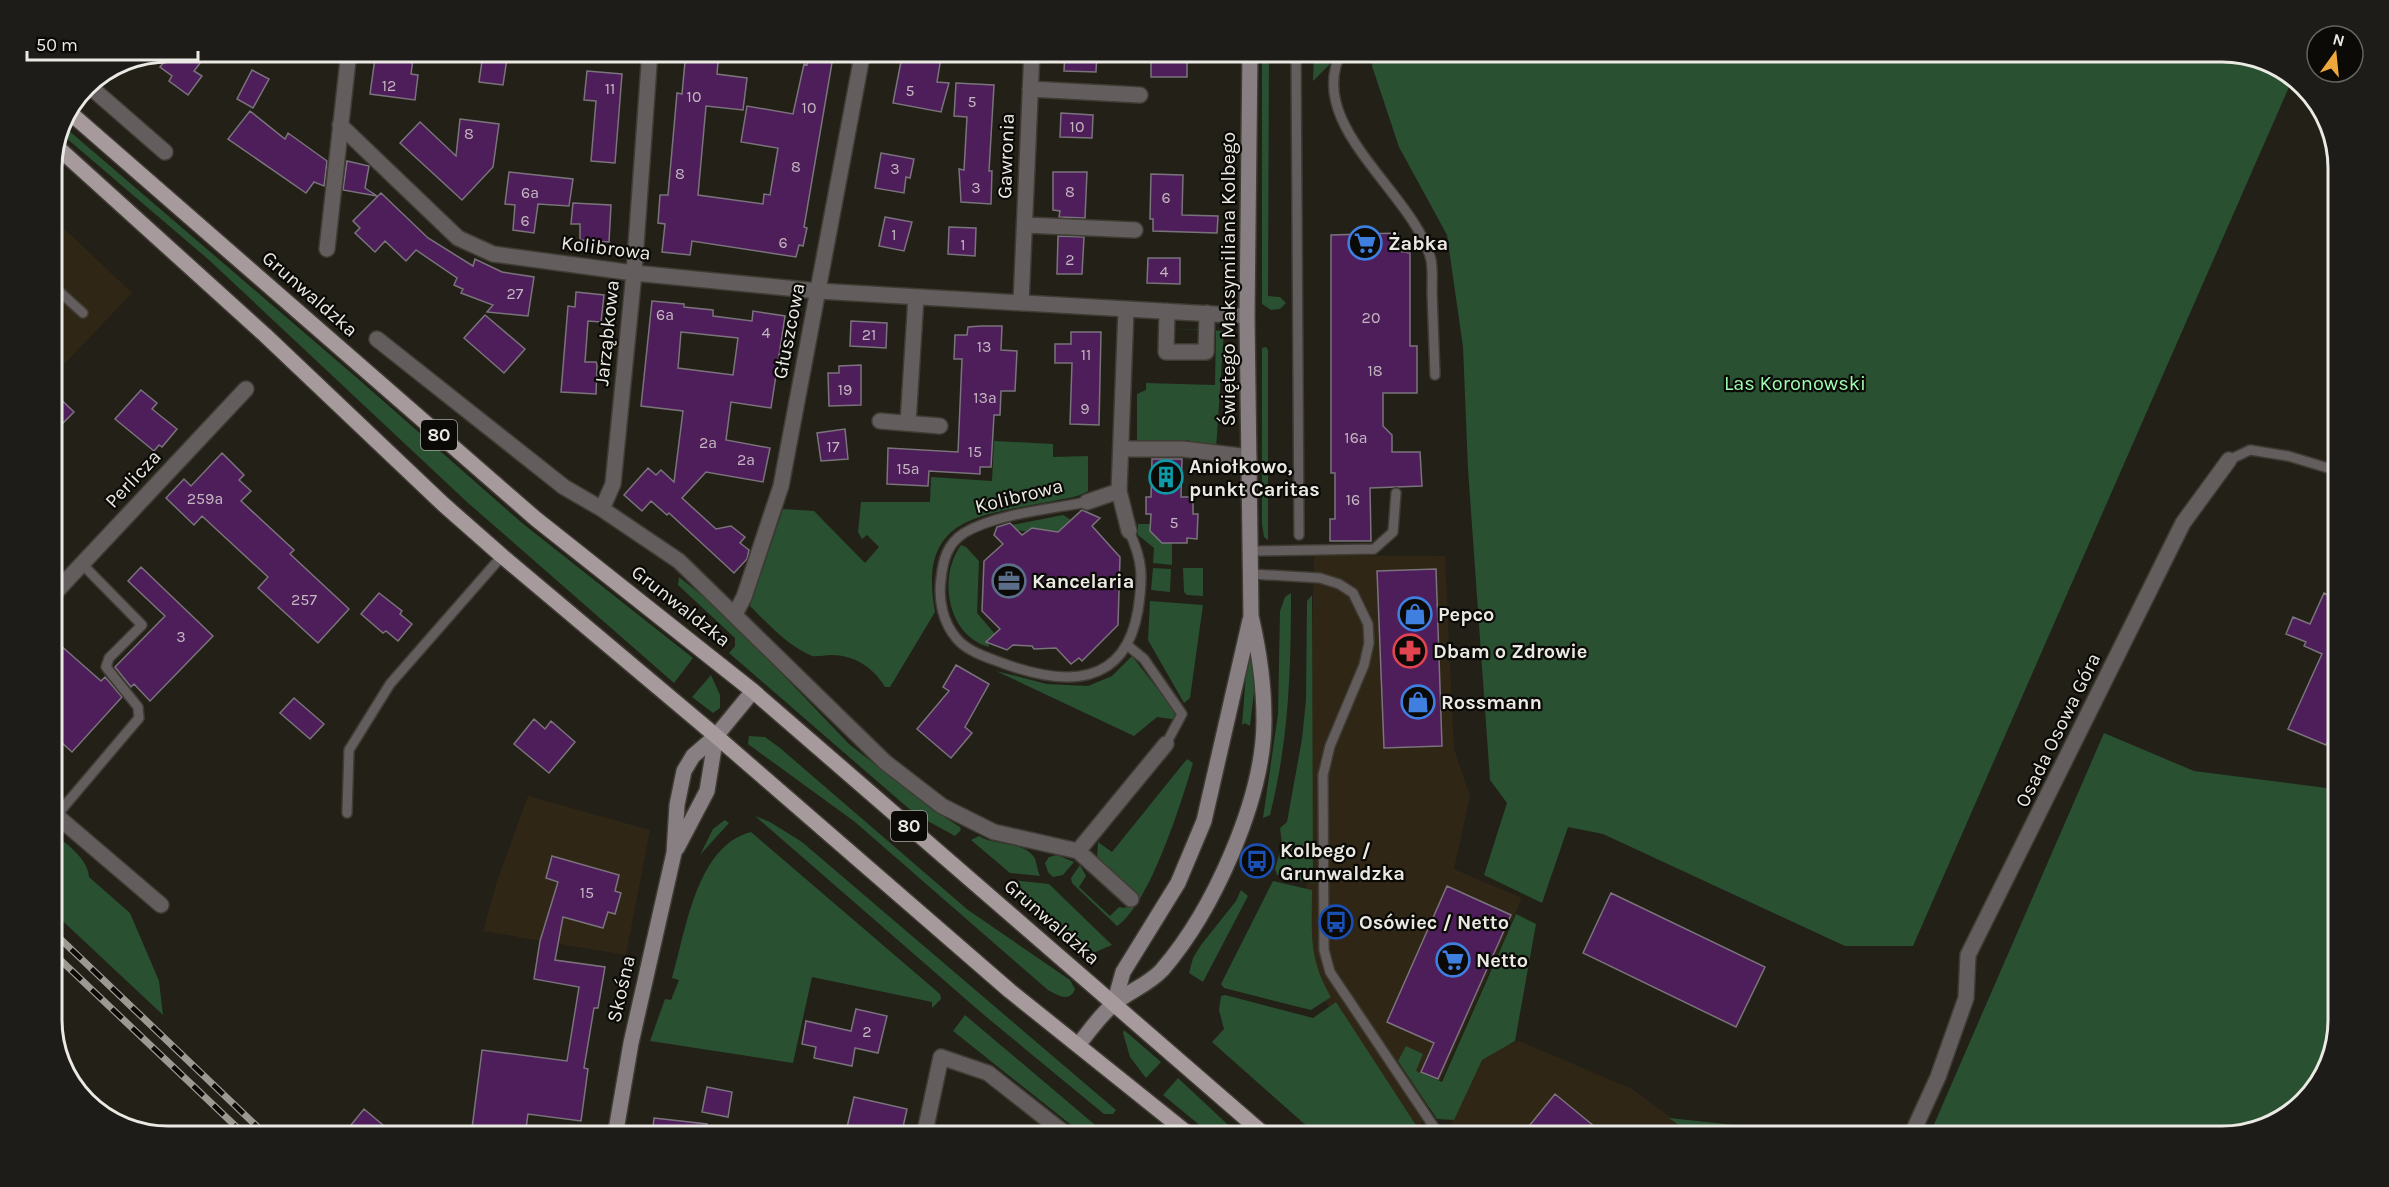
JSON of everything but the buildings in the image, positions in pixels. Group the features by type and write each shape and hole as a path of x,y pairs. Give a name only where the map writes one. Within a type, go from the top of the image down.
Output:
{"main road":[{"name":"Świętego Maksymiliana Kolbego","path":"1114,1004 1123,972 1178,883 1204,821 1251,616 1247,316 1250,62"},
{"name":"Grunwaldzka","path":"75,117 536,519 753,691 1254,1126"},
{"name":"80","path":"63,152 231,303 434,496 502,556 716,736 1010,992 1179,1126"},
{"name":"Świętego Maksymiliana Kolbego","path":"1078,1045 1114,1004 1146,985 1161,971 1192,933 1227,867 1252,794 1263,736 1259,649 1251,616"},
{"name":"Skośna","path":"617,1126 631,1043 674,853 676,805 684,771 693,756 716,736 753,691"},
{"name":"Skośna","path":"674,853 707,791 716,736"}],"street":[{"path":"327,249 339,125 348,62"},
{"name":"Jarząbkowa","path":"602,509 613,484 634,273 649,62"},
{"name":"Głuszcowa","path":"735,614 744,597 780,486 861,62"},
{"name":"Gawronia","path":"1021,303 1031,62"},
{"name":"Gawronia","path":"1030,89 1140,95"},
{"path":"95,91 165,152"},
{"name":"Kolibrowa","path":"339,125 452,232 474,248 493,254 634,273 818,291 1247,316"},
{"name":"Gawronia","path":"1025,225 1135,230"},
{"path":"908,423 916,297"},
{"name":"Kolibrowa","path":"1126,310 1119,490 1129,531"},
{"path":"1167,311 1166,352 1206,352 1207,313"},
{"name":"Grunwaldzka","path":"377,339 564,488 602,509 679,561 885,762 942,806 994,832 1078,851 1131,899"},
{"name":"Perlicza","path":"62,585 246,389"},
{"path":"880,421 940,426"},
{"path":"1122,449 1183,449 1249,457"},
{"name":"Osada Osowa Góra","path":"1916,1126 1938,1077 1966,998 1968,956 2183,523 2229,460"},
{"name":"Kolibrowa","path":"1087,502 1119,490"},
{"path":"1078,851 1166,744"},
{"path":"62,820 161,905"},
{"path":"926,1126 941,1057 988,1073 1055,1126"}],"lane":[{"path":"1296,62 1299,535"},
{"path":"1337,62 1333,75 1334,95 1344,127 1400,205 1412,217 1431,260 1435,375"},
{"path":"62,294 83,313"},
{"name":"Osada Osowa Góra","path":"2229,460 2250,450 2288,456 2327,468"},
{"path":"1251,551 1374,549 1384,543 1393,532 1395,493"},
{"name":"Kolibrowa","path":"1087,502 975,527 956,538 944,560 940,585 943,612 948,627 958,641 969,649 1038,674 1066,678 1087,677 1112,663 1127,645 1134,629 1142,575 1139,554 1129,531"},
{"path":"346,813 349,750 390,684 502,556"},
{"path":"62,804 139,718 138,707 106,667 108,658 142,626 82,564"},
{"path":"1251,574 1320,578 1339,584 1353,593 1368,624 1369,643 1364,665 1330,746 1323,775 1324,950 1330,972 1433,1126"},
{"path":"1127,645 1144,659 1182,714 1166,744"}],"shaded area":[{"path":"62,226 132,293 62,366"},
{"path":"1314,555 1445,556 1454,749 1470,796 1454,869 1522,898 1420,1126 1410,1126 1322,996 1305,947"},
{"path":"528,796 650,830 626,955 483,931 497,881"},
{"path":"1519,1041 1632,1089 1682,1126 1450,1126 1483,1055"}],"green space":[{"path":"1262,62 1269,62 1268,296 1280,297 1286,303 1280,309 1271,310 1262,304"},
{"path":"1314,62 1331,62 1329,65 1313,81"},
{"name":"Las Koronowski","path":"1373,62 2235,62 2268,72 2289,86 1913,946 1845,946 1603,834 1568,827 1542,903 1484,875 1507,803 1490,780 1468,469 1463,347 1447,235 1399,147"},
{"path":"69,130 522,523 693,658 674,683 467,502 209,260 66,138"},
{"path":"1143,327 1224,331 1216,449 1187,440 1137,441 1137,394 1146,390 1146,383 1215,385 1216,331"},
{"path":"1266,347 1268,350 1268,540 1264,537 1262,524 1262,348"},
{"path":"994,441 1053,444 1053,457 1088,456 1088,491 1074,497 976,518 958,527 944,540 935,557 932,581 935,612 890,687 885,687 869,668 855,660 831,655 812,656 803,652 779,634 750,606 783,509 814,511 865,563 879,547 867,535 862,539 858,532 861,502 930,502 931,477 992,481"},
{"path":"1063,515 1071,520 1056,534 1055,530 1046,534 1046,530 1042,534 1017,530 1012,525"},
{"path":"1138,524 1150,524 1162,543 1172,543 1172,565 1153,563 1154,548 1138,535"},
{"path":"961,545 966,547 979,561 977,613 995,634 988,640 989,647 975,641 964,631 956,619 951,604 949,573"},
{"path":"1153,568 1171,569 1170,592 1151,590"},
{"path":"1183,568 1203,568 1203,596 1187,595 1184,592"},
{"path":"679,577 724,613 849,744 961,830 955,836 915,814 729,653 735,646 735,638 678,585"},
{"path":"1291,593 1285,732 1270,815 1263,818 1278,714 1280,611 1285,597"},
{"path":"1312,595 1313,883 1277,875 1275,869 1282,844 1280,828 1287,822 1302,739 1306,700 1307,601"},
{"path":"1150,601 1203,605 1190,698 1184,703 1148,640"},
{"path":"1249,636 1254,638 1255,683 1250,726 1245,723 1242,725"},
{"path":"1132,656 1170,705 1178,720 1157,717 1134,736 996,671 1047,684 1088,686 1112,676"},
{"path":"711,675 720,695 720,708 713,713 692,697"},
{"path":"2104,733 2194,771 2328,788 2327,1033 2317,1066 2310,1078 2291,1099 2268,1115 2235,1125 1933,1126"},
{"path":"749,736 765,737 780,748 968,910 1070,980 1075,989 1073,993 1063,997 1048,990 855,822 748,744"},
{"path":"1187,759 1193,763 1163,851 1141,897 1129,915 1117,926 1072,883 1071,878 1080,865 1086,876 1079,887 1110,916 1119,907 1125,908 1137,896 1097,858 1098,842 1112,852"},
{"path":"755,816 770,822 802,842 1116,1110 1113,1114 1104,1114 984,1015"},
{"path":"725,820 729,823 700,855 713,829"},
{"path":"751,832 940,994 941,999 932,1008 932,1002 812,977 793,1063 650,1041 665,999 671,1000 679,980 672,978 696,893 706,872 717,854 732,840"},
{"path":"979,836 1023,848 1034,857 1040,876 1010,873 971,840"},
{"path":"62,840 85,863 89,877 130,913 159,981 163,1015 62,920"},
{"path":"1057,855 1074,862 1063,875 1053,877 1048,872 1045,863 1049,857"},
{"path":"1010,880 1049,884 1112,945 1093,953 1066,945 1007,883"},
{"path":"1273,881 1312,890 1312,932 1315,957 1318,970 1331,997 1311,1010 1224,988 1221,984"},
{"path":"1241,890 1248,896 1203,982 1189,973 1193,958 1236,901"},
{"path":"1516,914 1536,924 1515,1041 1482,1060 1454,1120 1437,1119 1398,1061 1406,1046 1423,1054 1416,1071 1442,1082"},
{"path":"1225,995 1313,1018 1336,1002 1417,1126 1307,1126 1212,1042 1224,1029 1219,1010 1221,996"},
{"path":"965,1015 1097,1126 1072,1126 953,1031"},
{"path":"1124,1030 1161,1062 1146,1078 1130,1057"},
{"path":"1178,1078 1229,1126 1201,1126 1163,1095"},
{"path":"1669,1118 1744,1126 1680,1126"}],"railway":[{"path":"62,940 257,1126"},
{"path":"62,961 235,1126"}],"place":[{"name":"Żabka","path":"1365,243"},
{"name":"Aniołkowo, punkt Caritas","path":"1166,477"},
{"name":"Kancelaria","path":"1009,581"},
{"name":"Pepco","path":"1415,614"},
{"name":"Dbam o Zdrowie","path":"1410,651"},
{"name":"Rossmann","path":"1418,702"},
{"name":"Kolbego / Grunwaldzka","path":"1257,861"},
{"name":"Osówiec / Netto","path":"1336,922"},
{"name":"Netto","path":"1453,960"}]}
